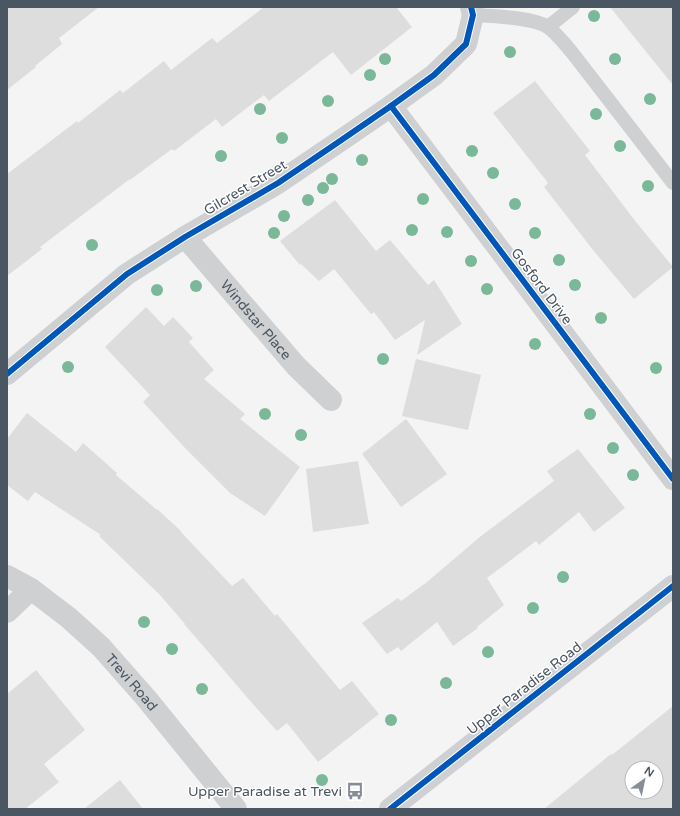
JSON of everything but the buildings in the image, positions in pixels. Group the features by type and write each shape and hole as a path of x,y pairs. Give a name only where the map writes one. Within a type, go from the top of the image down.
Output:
{"main road":[{"name":"Upper Paradise Road","path":"390,809 673,586"}],"street":[{"name":"Gilcrest Street","path":"7,374 127,274 185,237 278,182 340,142 434,75 466,44 472,11"},
{"name":"Gosford Drive","path":"391,106 673,479"},
{"name":"Windstar Place","path":"185,237 296,366 331,400"},
{"name":"Trevi Road","path":"7,576 31,589 69,618 101,647 146,698 236,809"},
{"path":"7,612 31,589"}],"lane":[{"path":"548,27 573,7"},
{"path":"472,11 499,17 537,22 548,27 560,38 574,55 673,183"}],"cycle path":[{"path":"7,374 127,274 185,237 278,183 434,75 466,44 473,15 471,7"},
{"path":"391,106 673,479"},
{"path":"390,809 673,586"}],"place":[{"name":"Upper Paradise at Trevi","path":"355,791"}]}
